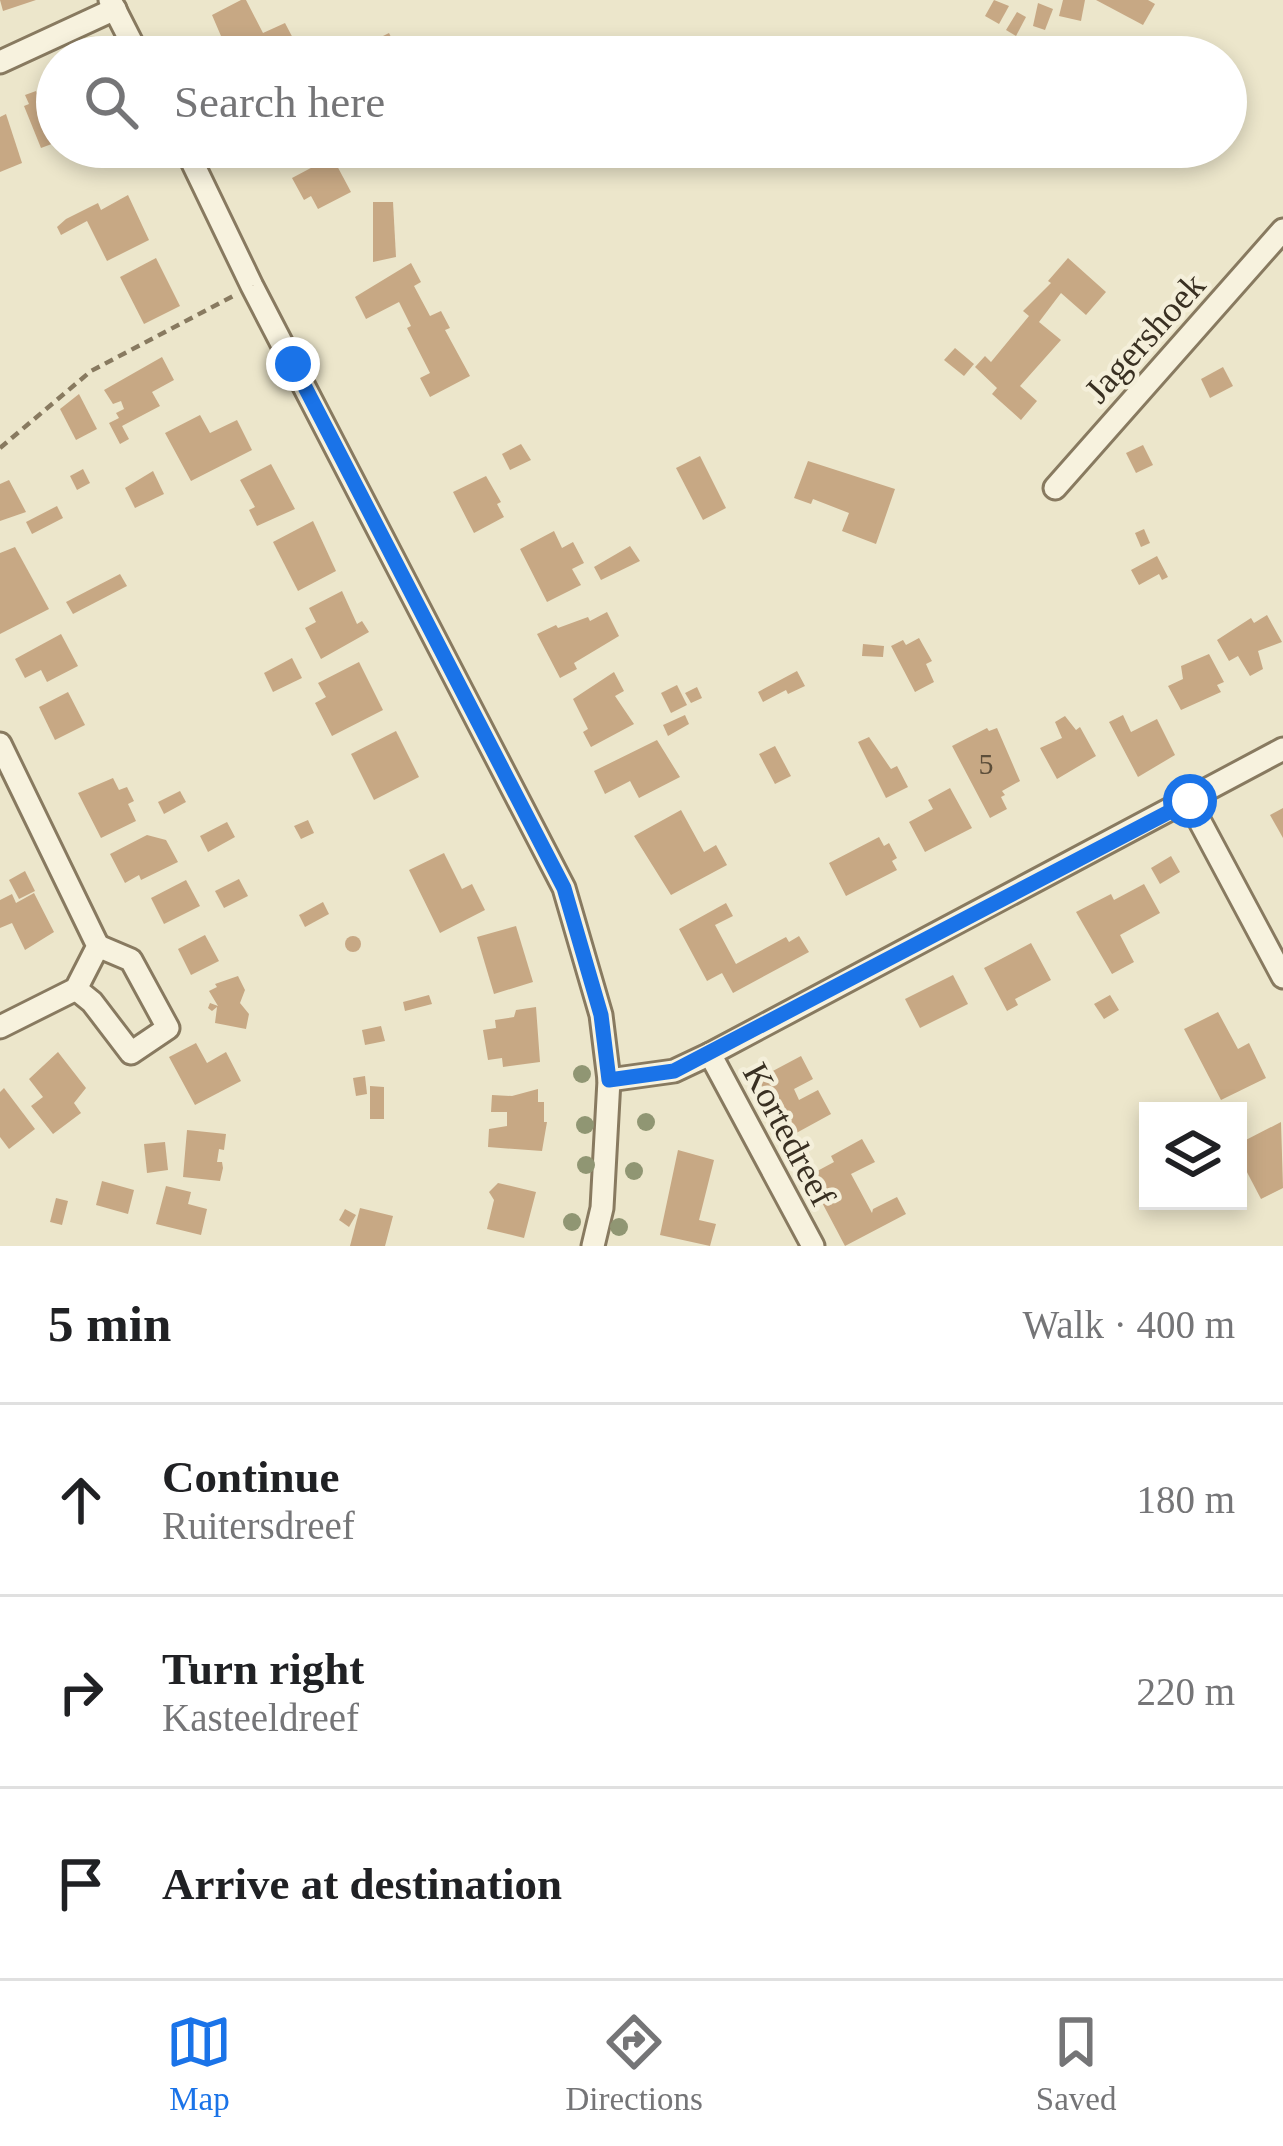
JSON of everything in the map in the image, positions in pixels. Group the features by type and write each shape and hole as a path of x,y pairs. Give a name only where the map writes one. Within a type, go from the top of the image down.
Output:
{"street":[{"path":"51,36 113,4 129,36"},
{"path":"0,62 36,44"},
{"path":"196,168 252,286 564,888 601,1015 609,1080 602,1208 593,1246"},
{"name":"Jagershoek","path":"1054,488 1283,230"},
{"path":"0,744 98,946 131,960 168,1028 131,1053 92,1002 76,989"},
{"path":"609,1080 674,1071 710,1054 1283,749"},
{"path":"1190,801 1283,977"},
{"path":"0,1027 76,989 98,946"},
{"name":"Kortedreef","path":"710,1054 813,1246"}],"path":[{"path":"0,448 91,371 252,286"}],"building":[{"path":"0,0 36,0 3,11"},
{"path":"246,0 263,33 285,23 292,36 221,36 212,15"},
{"path":"994,0 1009,6 999,24 985,16"},
{"path":"1063,0 1085,0 1081,21 1059,16"},
{"path":"1096,0 1148,0 1155,4 1143,25"},
{"path":"1038,3 1053,9 1045,30 1033,26"},
{"path":"1017,12 1026,17 1016,36 1006,30"},
{"path":"36,91 36,136 24,106 29,104 25,95"},
{"path":"6,114 22,163 0,172 0,117"},
{"path":"311,168 338,168 351,192 318,209 311,196 304,200 292,178"},
{"path":"128,195 149,240 107,261 87,221 61,235 57,227 66,219 98,203 101,210"},
{"path":"373,202 393,202 396,257 373,262"},
{"path":"156,258 180,306 144,324 120,277"},
{"path":"1068,258 1106,292 1086,315 1061,293 1039,322 1061,340 1020,386 1037,401 1021,420 992,394 997,388 975,367 985,356 991,362 1029,316 1023,311"},
{"path":"411,263 421,282 414,286 430,316 441,311 450,328 445,330 470,376 430,397 420,378 430,373 399,302 366,319 355,297"},
{"path":"955,348 974,364 964,376 944,360"},
{"path":"162,357 174,380 152,392 160,406 122,426 129,439 120,444 109,423 124,409 121,401 113,404 104,390"},
{"path":"1223,367 1233,386 1210,398 1201,379"},
{"path":"79,394 97,429 76,440 60,409"},
{"path":"200,415 210,433 237,420 252,450 191,481 165,433"},
{"path":"521,444 531,460 510,470 502,454"},
{"path":"1143,445 1153,465 1136,473 1126,453"},
{"path":"700,456 726,508 703,520 676,468"},
{"path":"808,461 895,489 876,544 842,531 849,513 813,499 811,504 794,498"},
{"path":"271,464 295,509 257,526 249,510 255,507 240,480"},
{"path":"83,469 90,483 77,490 70,476"},
{"path":"153,471 164,494 135,508 125,488"},
{"path":"486,476 504,517 474,533 453,492"},
{"path":"9,480 26,512 0,521 0,484"},
{"path":"57,506 63,518 32,534 26,522"},
{"path":"313,521 336,571 298,591 273,542"},
{"path":"1144,529 1150,543 1141,547 1135,533"},
{"path":"554,531 562,548 573,542 584,563 572,569 581,585 547,602 520,549"},
{"path":"630,546 640,561 601,580 594,567"},
{"path":"15,547 49,609 0,634 0,553"},
{"path":"1157,556 1168,577 1162,580 1159,574 1139,585 1131,570"},
{"path":"120,574 127,586 73,614 66,602"},
{"path":"342,591 357,624 362,621 369,632 321,659 305,628 316,622 309,608"},
{"path":"607,612 619,636 574,663 577,669 560,678 537,634"},
{"path":"1267,615 1282,642 1258,651 1263,669 1250,676 1238,656 1229,661 1217,640 1251,618 1254,623"},
{"path":"61,634 78,666 47,682 41,670 25,678 15,659"},
{"path":"919,638 932,661 926,664 934,682 915,692 891,646"},
{"path":"863,644 884,646 883,657 862,656"},
{"path":"1209,654 1224,682 1217,685 1221,692 1181,710 1168,686 1183,679 1181,666"},
{"path":"292,658 302,678 273,692 264,673"},
{"path":"359,662 383,710 332,736 315,703 326,697 318,683"},
{"path":"797,671 805,686 763,702 758,692"},
{"path":"614,672 624,691 615,696 634,724 591,747 573,699"},
{"path":"677,685 687,705 671,713 661,693"},
{"path":"697,687 702,698 691,703 685,693"},
{"path":"68,692 85,725 55,740 39,707"},
{"path":"685,715 689,724 668,736 663,725"},
{"path":"1123,715 1131,732 1157,719 1175,755 1138,777 1109,722"},
{"path":"1065,716 1076,730 1080,727 1096,756 1057,779 1040,748 1062,738 1055,722"},
{"path":"987,728 997,728 1020,781 1002,791 1007,809 990,818 952,746"},
{"path":"396,731 419,777 374,800 351,754"},
{"path":"869,737 891,769 897,766 908,787 886,798 858,742"},
{"path":"657,740 680,777 639,798 630,781 605,794 594,771"},
{"path":"775,746 791,776 775,784 759,754"},
{"path":"113,778 119,790 127,787 136,821 101,838 78,793"},
{"path":"950,788 972,828 925,852 909,822 933,809 928,800"},
{"path":"180,791 186,802 164,814 158,802"},
{"path":"1283,808 1283,838 1270,815"},
{"path":"681,810 704,852 716,845 727,865 671,895 634,836"},
{"path":"308,820 314,833 301,839 294,826"},
{"path":"227,822 235,837 208,852 200,836"},
{"path":"147,835 166,840 178,862 125,883 110,854"},
{"path":"879,837 884,846 889,843 897,870 846,896 829,863"},
{"path":"444,853 462,889 472,884 485,910 440,933 409,870"},
{"path":"1171,856 1180,872 1160,884 1151,868"},
{"path":"25,871 35,891 19,899 9,880"},
{"path":"239,879 248,896 224,908 215,891"},
{"path":"186,880 200,906 164,924 151,898"},
{"path":"1144,884 1160,913 1120,935 1134,962 1112,974 1076,912"},
{"path":"34,893 54,932 25,950 12,923 0,928 0,900 12,894 16,903"},
{"path":"323,902 329,914 305,927 299,915"},
{"path":"726,903 733,916 715,925 736,964 786,937 789,942 799,936 809,952 733,993 722,973 707,981 679,929"},
{"path":"516,926 533,982 494,994 477,937"},
{"path":"205,935 219,961 191,975 178,949"},
{"path":"353,936 361,944 353,952 345,944"},
{"path":"1031,943 1051,980 1015,999 1018,1005 1007,1011 984,968"},
{"path":"953,975 968,1004 920,1028 905,999"},
{"path":"238,976 245,990 240,1003 249,1014 246,1029 215,1023 217,1007 208,1008 210,1003 218,1006 209,991 215,984"},
{"path":"429,995 432,1004 405,1011 403,1002"},
{"path":"1110,995 1119,1010 1104,1019 1094,1004"},
{"path":"536,1007 540,1062 503,1067 502,1058 488,1060 483,1030 496,1028 495,1020 514,1017 516,1010"},
{"path":"1218,1012 1238,1049 1249,1043 1266,1078 1221,1100 1184,1029"},
{"path":"381,1026 385,1041 365,1045 362,1030"},
{"path":"196,1043 207,1063 226,1052 241,1081 195,1105 169,1057"},
{"path":"58,1052 86,1088 74,1103 81,1113 53,1134 31,1106 43,1097 29,1079"},
{"path":"801,1056 813,1079 794,1089 799,1100 818,1090 831,1114 789,1137 758,1079"},
{"path":"365,1076 367,1094 356,1096 353,1078"},
{"path":"370,1086 384,1087 384,1119 370,1119"},
{"path":"4,1088 35,1129 9,1149 0,1137 0,1092"},
{"path":"538,1089 547,1122 542,1151 488,1147 489,1129 507,1126 507,1112 491,1112 492,1095"},
{"path":"1281,1122 1283,1188 1261,1199 1247,1172 1247,1139"},
{"path":"187,1130 226,1134 217,1162 223,1168 220,1181 183,1177"},
{"path":"862,1139 875,1162 851,1174 872,1213 897,1197 906,1214 845,1246 808,1176"},
{"path":"165,1142 168,1170 147,1173 144,1144"},
{"path":"678,1150 714,1160 699,1220 716,1224 710,1246 660,1235"},
{"path":"102,1181 134,1190 128,1214 96,1205"},
{"path":"498,1183 536,1192 524,1238 487,1229 494,1200 489,1192"},
{"path":"166,1186 191,1192 188,1204 207,1209 201,1235 156,1224"},
{"path":"56,1198 68,1201 62,1225 50,1222"},
{"path":"360,1208 393,1216 385,1246 350,1246"},
{"path":"345,1209 356,1215 349,1227 339,1220"}],"route":[{"path":"293,364 564,888 601,1015 609,1080 674,1071 710,1054 1190,801"}]}
